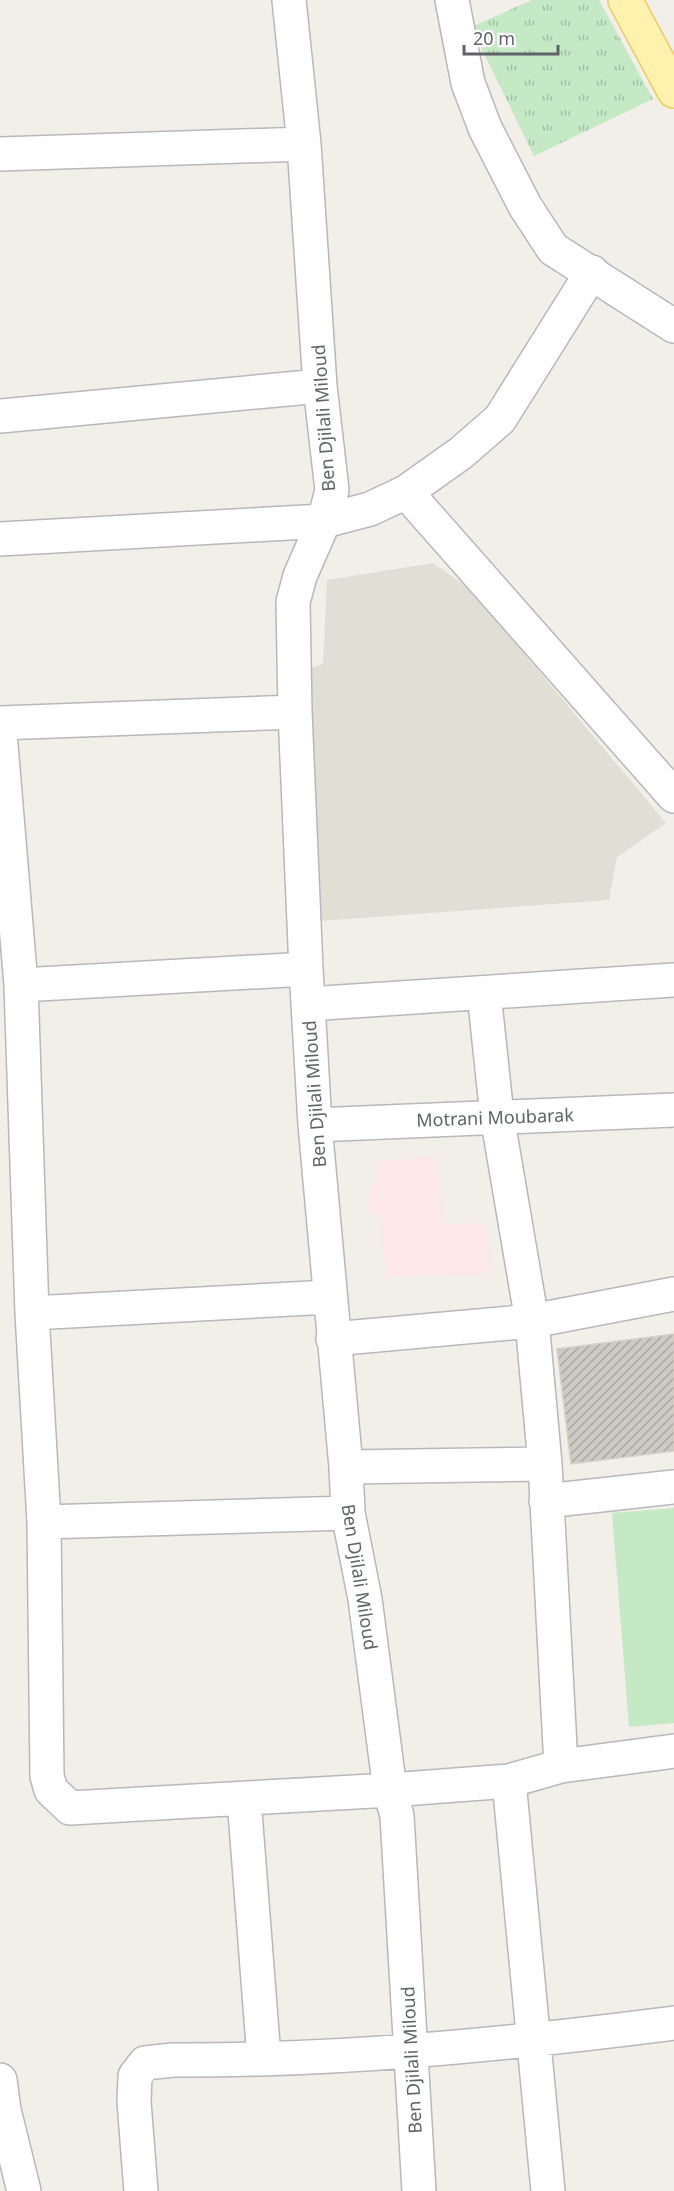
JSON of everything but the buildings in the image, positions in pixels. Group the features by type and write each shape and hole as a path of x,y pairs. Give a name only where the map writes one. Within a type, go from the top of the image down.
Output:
{"main road":[{"path":"625,0 674,91"}],"street":[{"name":"Ben Djilali Miloud","path":"289,0 304,144 320,386 332,490 324,521 300,576 293,602 295,712 315,1125 346,1467 348,1513 365,1599 390,1791 397,1816 419,2191"},
{"path":"452,0 468,83 485,128 525,206 553,249 674,326"},
{"path":"0,154 304,144"},
{"path":"0,539 324,521 370,509 406,492 461,453 500,419 592,273"},
{"path":"0,416 320,386"},
{"path":"406,492 674,796"},
{"path":"0,723 295,712"},
{"path":"0,733 21,985 11,1026 32,1313 44,1522 46,1776 51,1790 70,1808 390,1791 509,1781 561,1766 674,1751"},
{"path":"21,985 306,969"},
{"path":"308,1004 674,980"},
{"path":"484,993 497,1116 532,1321 545,1464 561,1766"},
{"name":"Motrani Moubarak","path":"315,1125 674,1110"},
{"path":"333,1339 532,1321 674,1294"},
{"path":"32,1313 330,1296"},
{"path":"346,1467 545,1464"},
{"path":"546,1501 674,1487"},
{"path":"44,1522 348,1513"},
{"path":"509,1781 548,2191"},
{"path":"244,1799 264,2058"},
{"path":"141,2191 134,2102 135,2076 145,2063 410,2051 535,2041 674,2023"},
{"path":"0,2080 4,2110 24,2191"}],"shaded area":[{"path":"433,563 471,590 666,823 617,857 609,900 319,921 303,671 323,664 327,580"},
{"path":"436,1157 444,1225 486,1223 492,1273 386,1278 380,1214 368,1214 369,1185 380,1182 376,1162"}],"green space":[{"path":"532,0 599,0 653,99 534,156 471,27"},
{"path":"674,1508 674,1723 629,1727 612,1513"}]}
